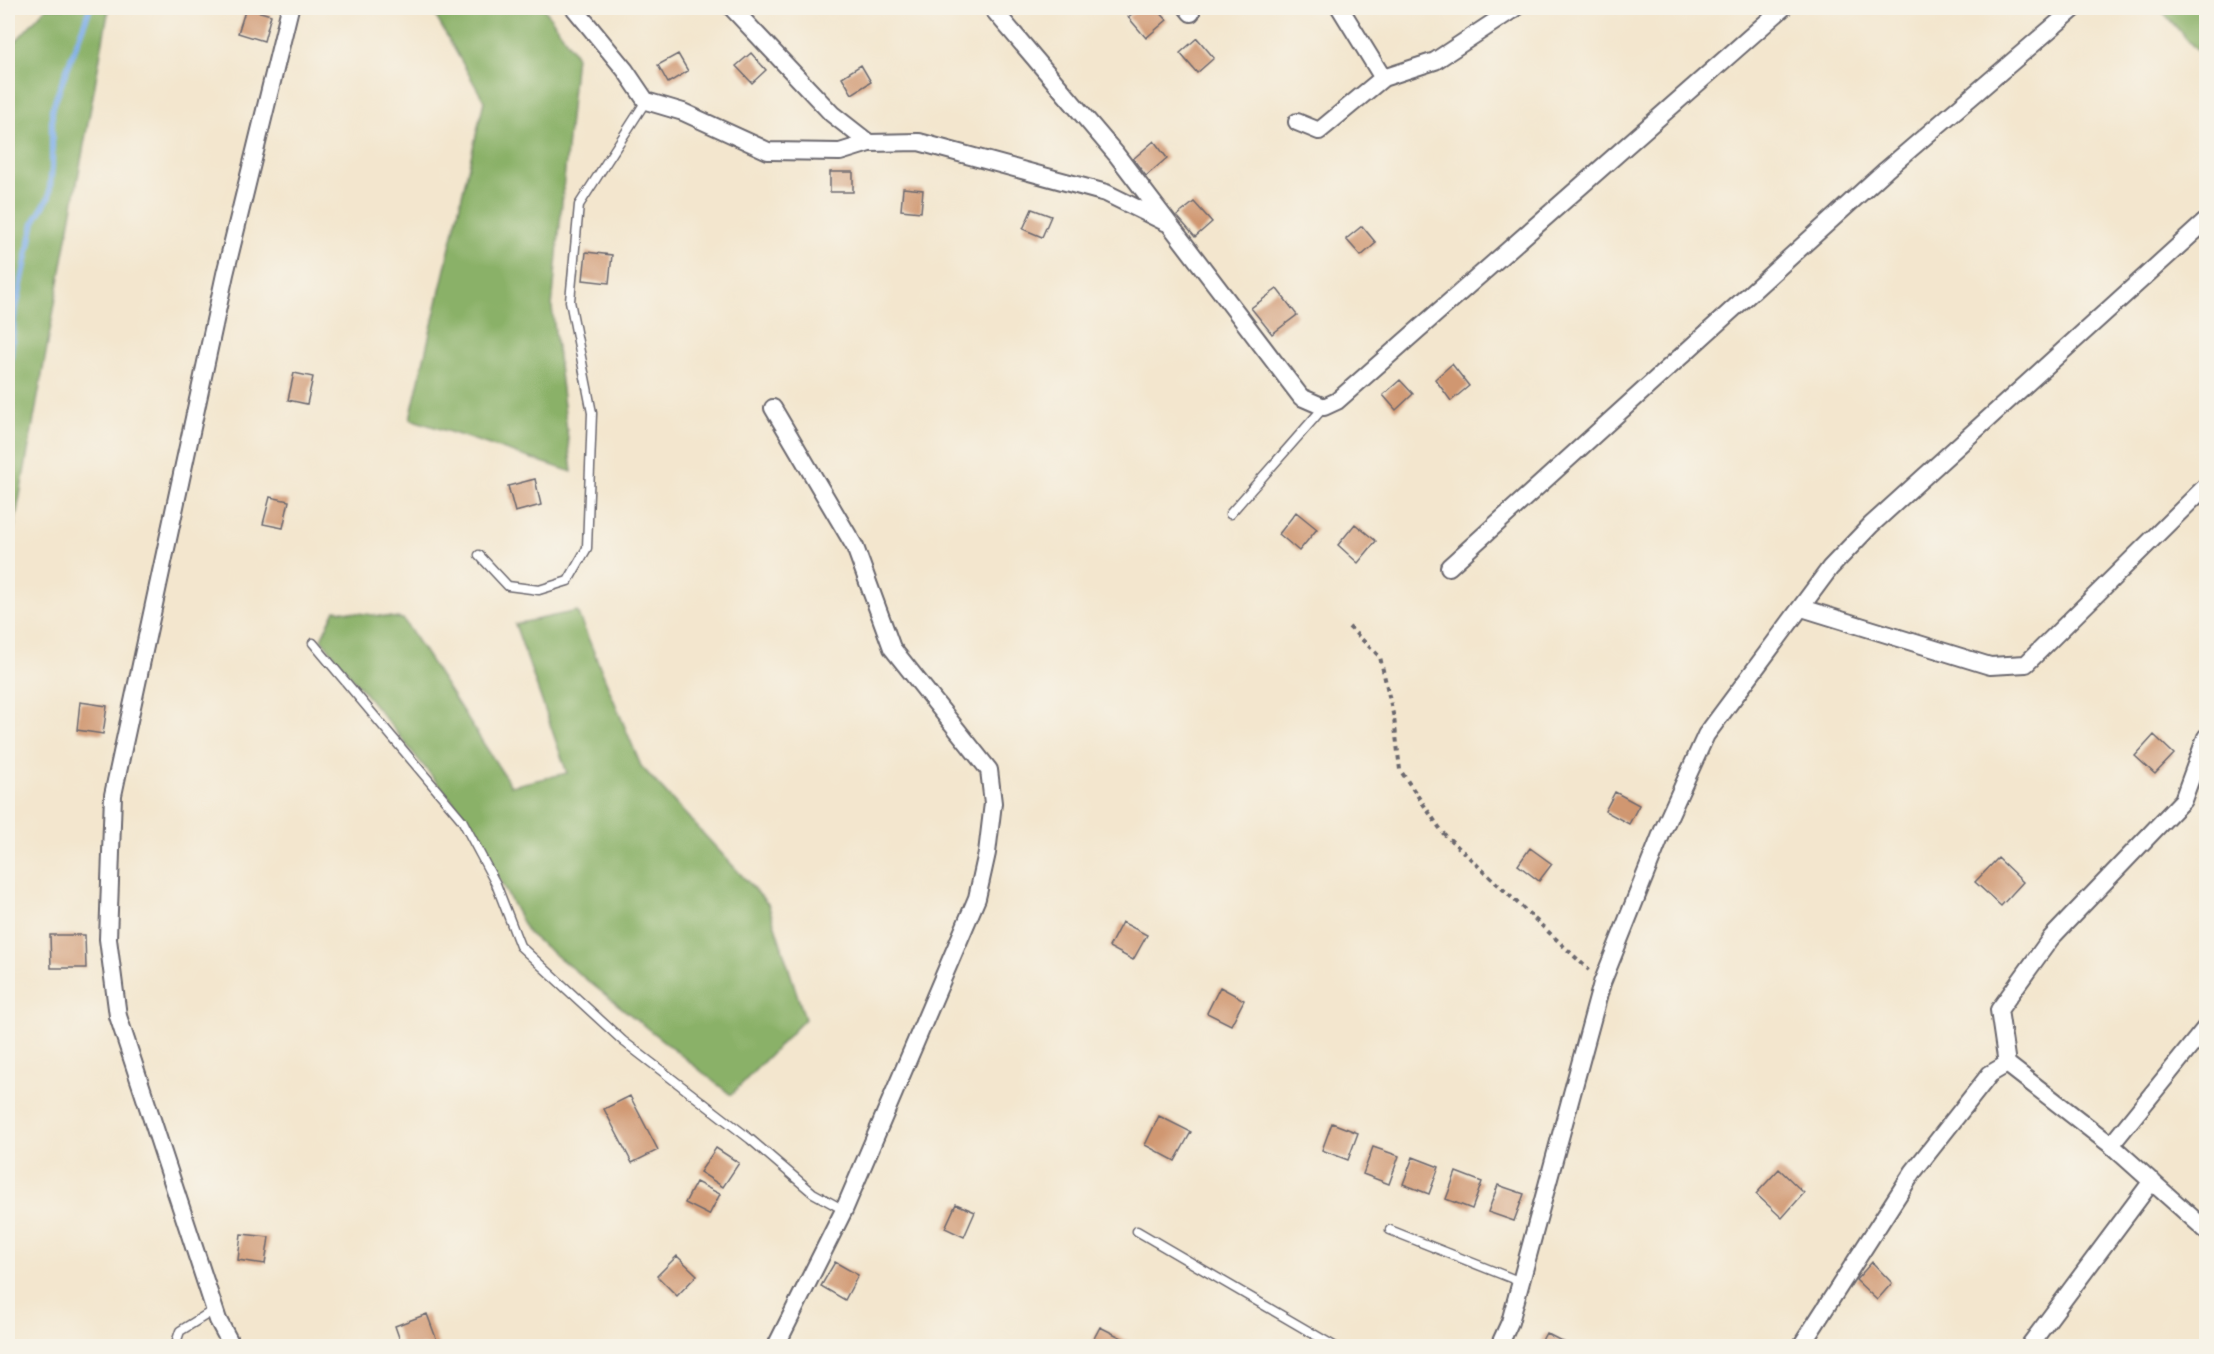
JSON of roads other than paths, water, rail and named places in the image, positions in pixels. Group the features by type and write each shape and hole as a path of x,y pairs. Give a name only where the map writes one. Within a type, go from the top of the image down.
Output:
{"street":[{"path":"232,1347 214,1310 118,1016 108,939 113,795 225,274 290,8"},
{"path":"574,8 625,70 646,101 683,112 768,151 840,152 869,143 920,142 1106,193 1168,224"},
{"path":"732,8 832,114 869,143"},
{"path":"992,8 1116,154 1301,397 1324,407 1337,401 1783,8"},
{"path":"1340,8 1383,78"},
{"path":"1297,122 1319,130 1383,78 1435,61 1515,8"},
{"path":"1449,567 1886,170 2075,8"},
{"path":"1499,1347 1510,1322 1602,983 1663,830 1706,735 1830,568 1871,525 2206,221"},
{"path":"773,408 855,547 892,648 989,770 993,803 987,853 977,898 844,1210 776,1347"},
{"path":"1802,608 1990,666 2026,664 2206,486"},
{"path":"2206,737 2183,800 2051,938 1999,1010 2007,1064 2111,1145 2206,1230"},
{"path":"2111,1145 2206,1027"},
{"path":"1801,1347 1913,1173 1990,1074 2007,1064"},
{"path":"2029,1347 2152,1181"}],"lane":[{"path":"479,555 508,586 539,590 568,581 587,548 592,413 570,301 579,205 646,101"},
{"path":"1230,513 1324,407"},
{"path":"313,643 462,820 496,884 520,946 623,1041 750,1139 813,1193 844,1210"},
{"path":"1390,1230 1521,1282"},
{"path":"1137,1231 1334,1347"},
{"path":"175,1347 180,1332 214,1310"}],"waterway":[{"path":"8,388 14,318 34,222 49,197 52,167 52,109 90,8"}]}
